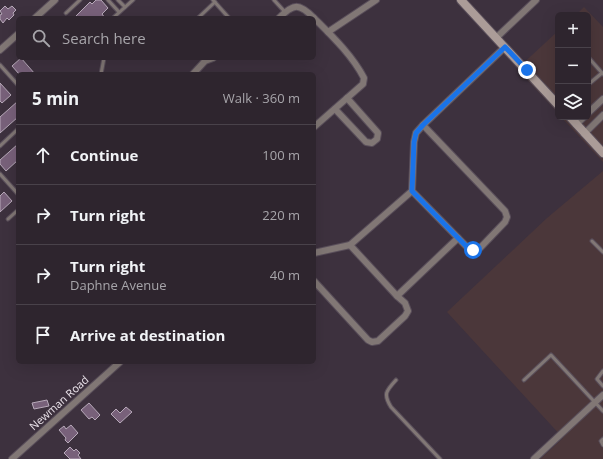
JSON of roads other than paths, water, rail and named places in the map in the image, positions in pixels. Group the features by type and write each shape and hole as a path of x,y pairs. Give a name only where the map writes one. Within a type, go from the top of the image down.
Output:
{"street":[{"path":"37,16 55,0"},
{"path":"328,32 376,0"},
{"path":"461,0 555,102"},
{"path":"496,38 533,1"},
{"path":"281,16 290,8 295,6 301,7 312,16"},
{"path":"316,20 359,68 364,78 363,84 316,125"},
{"path":"0,50 16,36"},
{"path":"316,253 350,245 412,191 414,142 416,133 505,47"},
{"path":"194,72 203,60"},
{"path":"335,109 366,142 372,143 377,139 378,133 347,98"},
{"path":"591,110 603,99"},
{"path":"584,134 603,115"},
{"path":"573,120 603,153"},
{"path":"576,124 581,120"},
{"path":"412,191 466,246 473,250 480,248 505,222 507,217 505,211 423,125"},
{"path":"397,296 458,238"},
{"path":"316,283 368,340 372,342 378,341 405,316 408,311 404,303 350,245"},
{"name":"Newman Road","path":"12,459 118,364"},
{"path":"534,459 603,395"}],"lane":[{"path":"66,13 80,0"},
{"path":"108,0 120,12"},
{"path":"118,0 125,7"},
{"path":"115,16 133,0"},
{"path":"274,0 285,12"},
{"path":"200,16 214,1 226,16"},
{"path":"101,72 104,60"},
{"path":"591,61 602,73 591,82"},
{"path":"0,65 16,83"},
{"path":"0,146 16,131"},
{"path":"0,174 16,192"},
{"path":"8,219 16,212"},
{"path":"592,241 603,252"},
{"path":"524,380 551,355 603,411"},
{"path":"603,371 596,379 603,386"},
{"path":"396,380 388,388 386,399 391,407 440,459"},
{"path":"603,439 601,441 603,445"}]}
